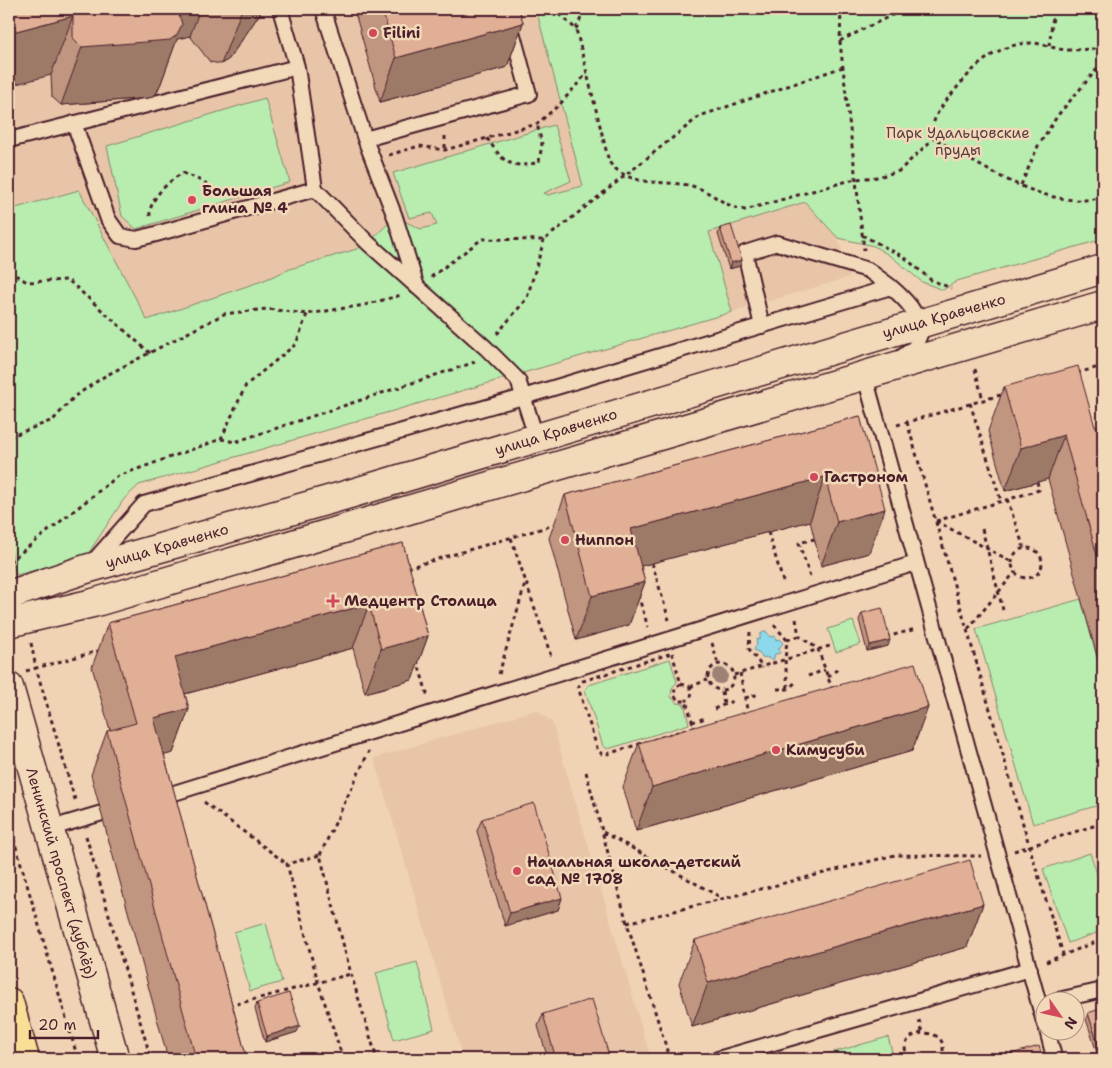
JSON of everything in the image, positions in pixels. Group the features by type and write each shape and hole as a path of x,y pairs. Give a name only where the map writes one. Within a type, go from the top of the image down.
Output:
{"main road":[{"path":"9,1002 25,1059"}],"street":[{"name":"улица Кравченко","path":"9,596 86,569 346,495 1103,269"},
{"path":"1007,333 1006,318 1011,310 1017,306 1103,269"},
{"path":"9,623 93,604 828,388 1007,333 1102,311"},
{"name":"Ленинский проспект (дублёр)","path":"13,680 48,828 115,1059"}],"lane":[{"path":"280,9 297,67 315,189 368,243 486,348 518,380 536,438"},
{"path":"323,9 365,139 418,287"},
{"path":"365,139 530,94 506,9"},
{"path":"9,140 297,67"},
{"path":"74,123 108,219 120,236 136,239 315,189"},
{"path":"762,326 745,253 777,243 868,270 906,300 920,323 920,340 915,347 904,356 828,388"},
{"path":"86,569 144,504 523,397 891,288"},
{"path":"864,377 1037,990"},
{"path":"149,801 170,800 186,789 916,563"},
{"path":"48,828 102,813"},
{"path":"718,1059 1030,969"},
{"path":"1084,994 1103,990"},
{"path":"1048,1059 1054,1058 1050,1040"}],"path":[{"path":"553,9 576,29 609,162 615,170 644,182 692,186 732,208 745,210 855,179 878,177 899,171 917,157 934,138 934,121 941,108 975,66 994,53 1014,45 1031,43 1068,50 1093,48 1103,50"},
{"path":"576,29 585,9"},
{"path":"841,9 840,42 855,179 868,270"},
{"path":"840,42 904,9"},
{"path":"932,9 938,13 984,9"},
{"path":"1049,46 1054,9"},
{"path":"1021,185 1038,146 1058,115 1103,62"},
{"path":"486,348 527,298 544,240 700,116 843,67"},
{"path":"374,160 418,146 445,150 537,124 561,103 587,73"},
{"path":"487,138 500,159 523,167 539,162 542,144 537,124"},
{"path":"934,138 975,162 1042,194 1074,199 1103,197"},
{"path":"156,234 149,214 154,201 172,179 183,173 204,182 220,194 237,211"},
{"path":"862,235 904,257 931,280 956,290"},
{"path":"9,437 53,420 75,396 98,381 224,314 267,309 307,314 365,305 409,293 482,239 544,240"},
{"path":"9,271 27,282 68,280 151,354"},
{"path":"221,439 246,385 296,344 307,314"},
{"path":"9,562 118,476 221,439 235,442 477,362"},
{"path":"974,365 983,400"},
{"path":"1075,374 1103,366"},
{"path":"879,430 1010,392"},
{"path":"970,403 1001,501"},
{"path":"907,422 1031,844 1034,862 1063,954"},
{"path":"936,521 1039,490 1037,482"},
{"path":"1008,499 1024,548"},
{"path":"936,521 1012,562"},
{"path":"401,570 558,524"},
{"path":"982,529 1003,610"},
{"path":"768,532 789,602"},
{"path":"511,538 557,674"},
{"path":"814,539 800,543 815,594"},
{"path":"1024,548 1033,549 1040,555 1041,570 1028,578 1015,572 1012,562 1016,553 1024,548"},
{"path":"652,563 674,638"},
{"path":"968,629 1015,572"},
{"path":"493,694 526,584"},
{"path":"637,591 654,644"},
{"path":"795,615 799,636 818,649 833,692"},
{"path":"772,622 787,640 785,660 788,689"},
{"path":"886,637 934,624"},
{"path":"750,629 749,649 763,668"},
{"path":"787,640 799,636"},
{"path":"712,641 718,664"},
{"path":"734,675 763,668 833,645"},
{"path":"13,680 36,668 107,648"},
{"path":"681,684 672,653 583,681 578,687 598,751 604,755 694,727"},
{"path":"416,656 433,712"},
{"path":"681,684 690,687 707,680 711,668 718,664 730,668 734,675 733,684 722,691 714,689 707,680"},
{"path":"36,668 151,1059"},
{"path":"828,677 839,668"},
{"path":"808,676 825,670"},
{"path":"740,673 748,716"},
{"path":"777,689 788,689 797,681"},
{"path":"681,684 675,688 674,696 680,701 686,701 692,694 690,687"},
{"path":"722,691 724,704"},
{"path":"745,698 759,694"},
{"path":"714,709 735,700"},
{"path":"686,701 696,733"},
{"path":"692,722 706,718"},
{"path":"377,1059 320,855 379,729"},
{"path":"586,772 628,923 670,1059"},
{"path":"186,789 287,864 318,982 343,1059"},
{"path":"9,823 78,1059"},
{"path":"1031,844 1103,823"},
{"path":"603,832 723,899"},
{"path":"287,864 320,855"},
{"path":"628,923 895,855 998,856"},
{"path":"1030,969 1103,938"},
{"path":"229,1006 352,974"},
{"path":"894,1059 908,1057 906,1050 911,1038 922,1032 934,1034 942,1044 940,1059"}],"shaded area":[{"path":"9,9 536,9 583,186 421,229 395,217 368,243 357,249 146,320 79,190 9,210"},
{"path":"806,202 838,238 850,277 732,312 709,232"},
{"path":"536,710 552,722 651,1059 463,1059 374,758"}],"green space":[{"name":"Парк Удальцовские пруды","path":"536,9 1103,9 1103,239 957,281 943,290 922,282 892,257 874,246 838,238 805,202 709,232 732,312 139,485 124,499 86,557 16,575 9,544 9,210 79,190 147,320 262,281 290,269 357,249 368,243 395,217 421,229 437,225 432,213 409,218 393,173 554,125 571,181 544,193 548,195 583,186"},
{"path":"265,98 290,182 136,229 122,216 107,146"},
{"path":"1081,599 1103,678 1103,804 1033,824 976,629"},
{"path":"853,621 861,644 836,652 828,629"},
{"path":"670,659 677,682 672,688 671,697 677,703 684,704 689,724 608,749 603,746 585,690 589,685"},
{"path":"1090,853 1102,892 1104,912 1102,922 1099,932 1068,943 1043,869"},
{"path":"266,923 282,982 250,991 234,932"},
{"path":"417,962 434,1029 394,1040 376,973"},
{"path":"888,1037 894,1059 809,1059"}],"water":[{"path":"766,631 770,637 775,636 776,640 779,639 783,643 779,648 780,653 775,654 773,661 766,657 762,658 760,653 754,650 757,644 756,640 760,639 760,634"}],"building":[{"path":"9,9 177,9 182,24 177,35 170,40 82,47 73,38 73,16 9,33"},
{"path":"382,9 519,9 523,23 396,58"},
{"path":"731,225 742,260 731,263 720,228"},
{"path":"1078,366 1095,427 1103,424 1103,577 1064,435 1021,448 1004,387"},
{"path":"860,416 885,509 837,522 825,477 631,529 645,582 592,596 565,495"},
{"path":"403,543 428,636 381,649 369,604 175,657 189,709 154,718 247,1059 196,1059 107,731 136,723 108,623"},
{"path":"882,608 890,640 870,645 862,613"},
{"path":"915,663 928,707 652,787 639,743"},
{"name":"Начальная школа-детский сад № 1708","path":"534,803 562,898 510,913 482,819"},
{"path":"970,860 983,904 708,983 695,940"},
{"path":"289,993 300,1026 267,1036 257,1003"},
{"path":"592,999 610,1059 556,1059 543,1014"},
{"path":"1103,1008 1103,1059 1088,1013"},
{"path":"1039,1046 1043,1059 994,1059"}],"place":[{"name":"Filini","path":"373,33"},
{"name":"Большая глина № 4","path":"192,200"},
{"name":"Гастроном","path":"814,477"},
{"name":"Ниппон","path":"565,540"},
{"name":"Медцентр Столица","path":"333,601"},
{"name":"Кимусуби","path":"776,750"},
{"name":"Начальная школа-детский сад № 1708","path":"517,871"}]}
